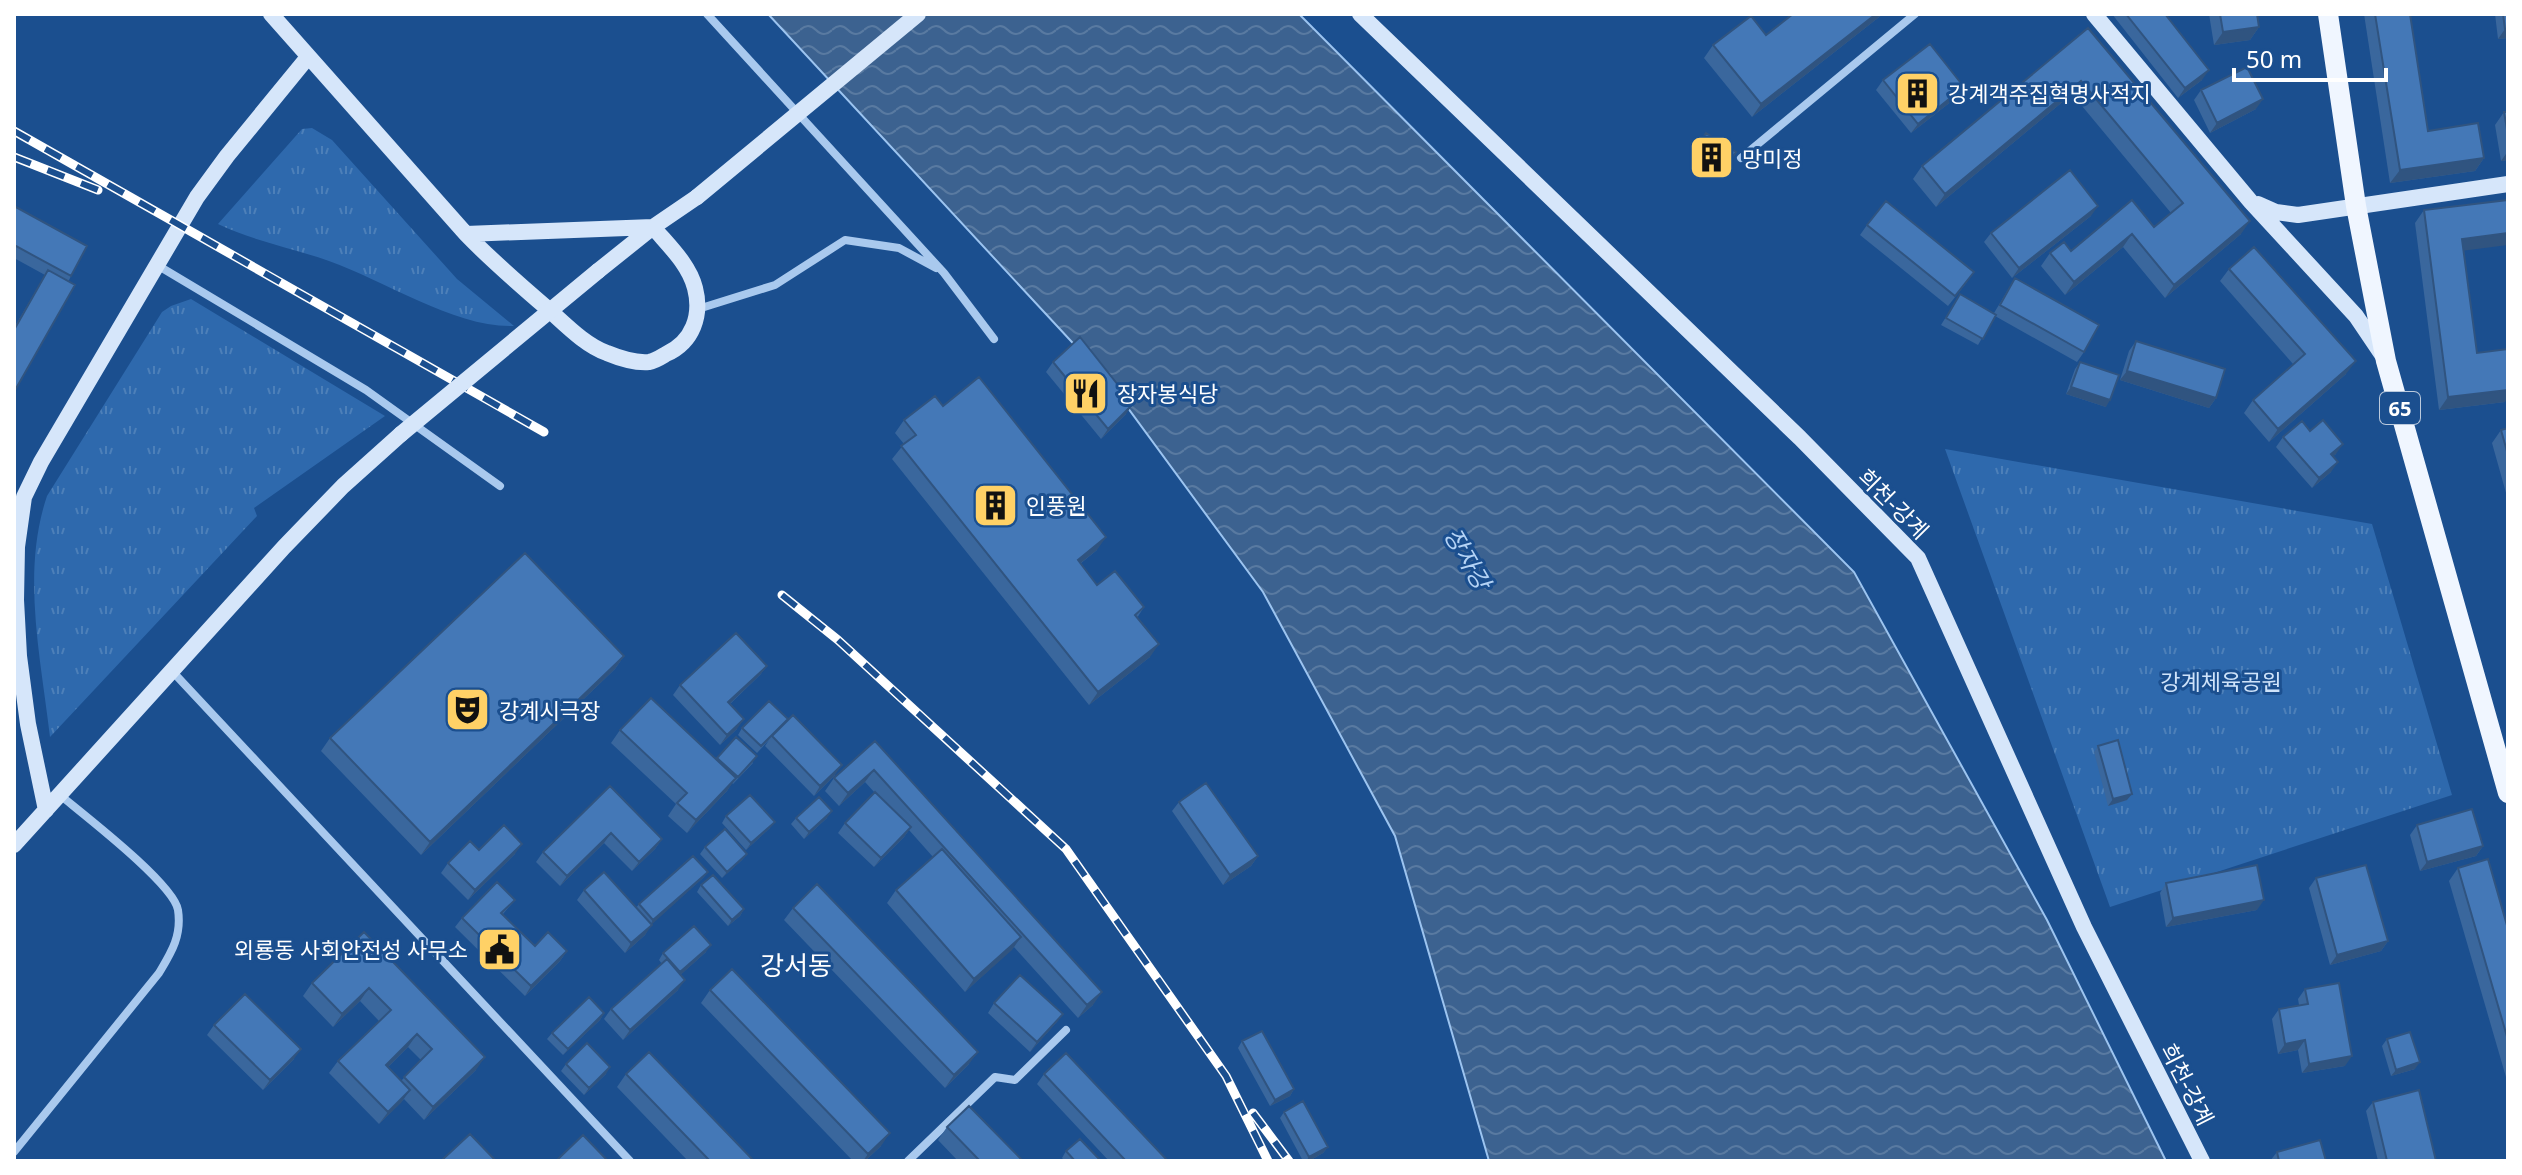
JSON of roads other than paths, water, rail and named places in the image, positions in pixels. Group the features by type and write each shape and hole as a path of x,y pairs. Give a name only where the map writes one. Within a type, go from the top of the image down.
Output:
{"main road":[{"path":"271,14 492,261 576,334 603,352 623,359 650,362 672,352 687,339 695,325 698,309 694,285 683,263 653,227"},
{"path":"14,845 333,496 401,434 598,271 697,197 918,14"},
{"name":"희천-강계","path":"1360,14 1789,427 1918,558 2084,927 2202,1161"},
{"path":"2094,14 2251,202 2356,316 2386,361"},
{"name":"65","path":"2328,14 2356,206 2386,361 2508,793"},
{"path":"46,810 28,724 19,656 17,547 24,497 41,462 197,197 308,57"},
{"path":"2251,202 2276,212 2298,215 2508,184"},
{"path":"466,234 653,227"}],"street":[{"path":"707,14 944,273 994,339"},
{"path":"1741,158 1915,14"},
{"path":"698,309 775,285 845,240 899,248 944,273"},
{"path":"157,265 366,390 500,486"},
{"path":"172,671 630,1161"},
{"path":"14,1152 159,973 177,943 178,907 155,877 60,795"},
{"path":"908,1161 995,1077 1015,1080 1066,1030"}],"water":[{"name":"장자강","path":"768,14 1299,14 1854,572 2047,920 2166,1161 1489,1161 1395,836 1263,592 1108,381"}],"railway":[{"path":"14,131 544,432"},
{"path":"14,157 98,190"},
{"path":"782,595 838,640 1066,849 1226,1076 1268,1161"},
{"path":"1253,1113 1289,1161"}],"place":[{"name":"강계객주집혁명사적지","path":"1917,93"},
{"name":"망미정","path":"1711,158"},
{"name":"장자봉식당","path":"1086,393"},
{"name":"인풍원","path":"995,505"},
{"name":"강계시극장","path":"468,710"},
{"name":"외룡동 사회안전성 사무소","path":"499,949"}],"district":[{"name":"강서동","path":"796,965"}],"park label":[{"name":"강계체육공원","path":"2221,681"}]}
